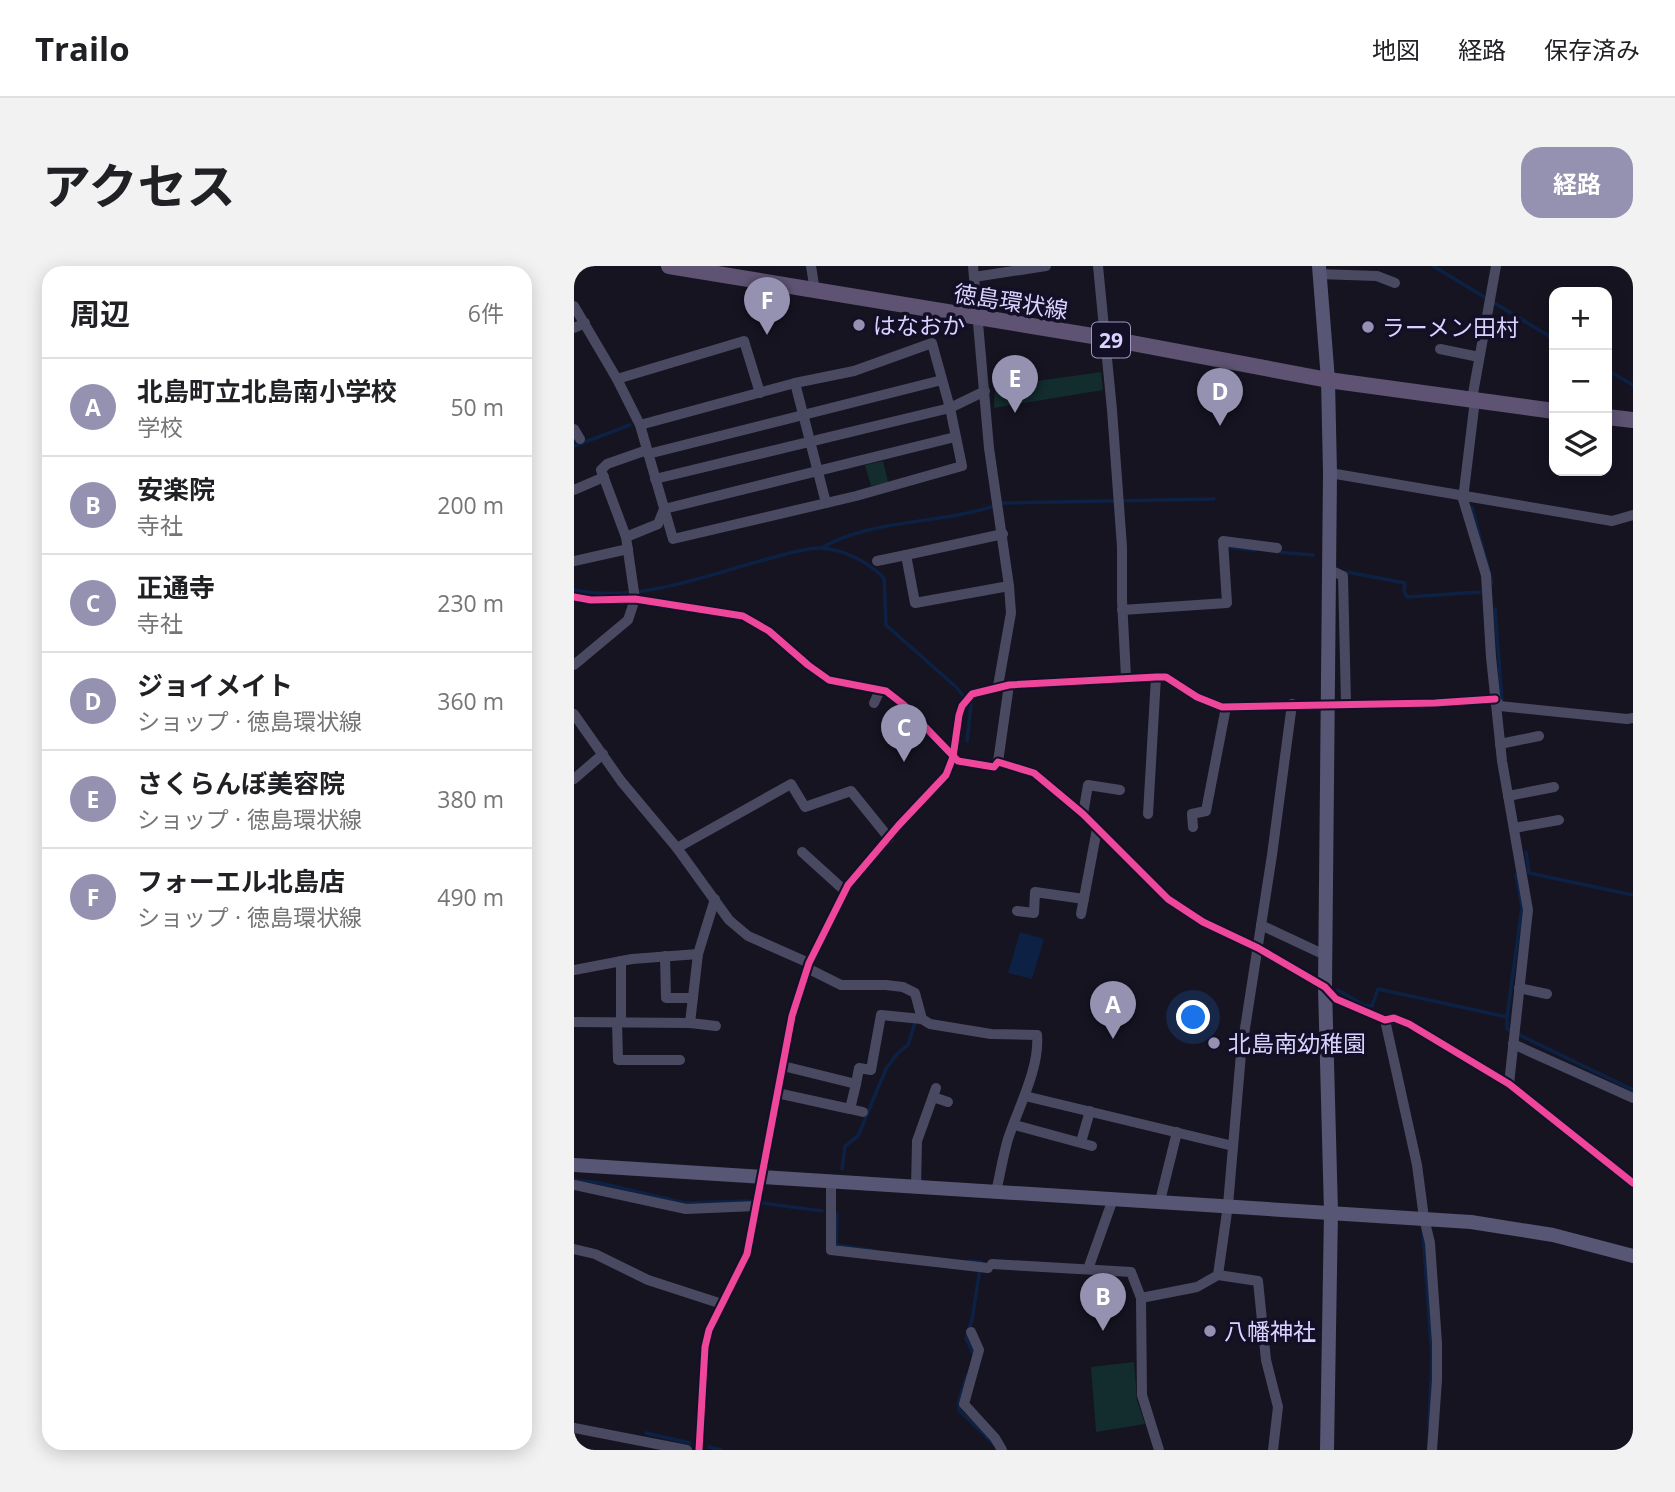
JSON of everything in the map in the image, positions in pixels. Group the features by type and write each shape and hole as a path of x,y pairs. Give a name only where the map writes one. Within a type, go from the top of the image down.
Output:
{"main road":[{"name":"徳島環状線","path":"669,266 1105,338 1328,380 1549,410"},
{"path":"1612,418 1633,420"}],"street":[{"path":"811,266 815,291"},
{"path":"574,597 591,600 635,599 743,616 769,631 829,680 886,691 904,705 958,761 994,766 998,762 1011,613 1003,534 989,448 973,271 1046,266"},
{"path":"1098,266 1122,547 1126,677"},
{"path":"1496,266 1479,357 1464,497 1486,575 1500,744 1528,910 1509,1084"},
{"path":"1327,1450 1331,1212 1325,987 1330,473 1328,380 1319,270 1377,276 1395,284"},
{"path":"574,306 617,379 639,425 673,538 826,503 962,466 950,408 932,344 854,371 795,383 639,425"},
{"path":"574,328 585,323"},
{"path":"617,379 744,341 760,393"},
{"path":"1440,349 1479,357"},
{"path":"574,665 628,620 635,599 626,537 601,470 607,464 942,380"},
{"path":"795,383 826,503"},
{"path":"655,479 950,408 985,391"},
{"path":"574,429 579,439"},
{"path":"664,509 955,437"},
{"path":"1330,473 1612,521 1633,515"},
{"path":"574,490 604,477"},
{"path":"626,537 658,524 664,509"},
{"path":"877,561 1003,534"},
{"path":"1122,610 1227,603 1223,541 1277,548"},
{"path":"574,561 628,549"},
{"path":"906,555 915,603 1009,586"},
{"path":"1330,570 1343,576 1346,704"},
{"path":"1149,814 1156,677"},
{"path":"699,1450 705,1347 709,1330 747,1254 792,1016 808,966 845,891 898,826 946,775 953,757 962,706 972,694 1003,685 1166,677 1197,697 1226,707 1435,703 1495,699"},
{"path":"874,703 880,690"},
{"path":"1495,699 1500,706 1633,718"},
{"path":"1218,1275 1228,1205 1241,1054 1292,704"},
{"path":"1193,827 1192,814 1206,811 1226,707"},
{"path":"574,714 621,781 677,848 729,920 748,936 841,985 903,987 915,993 922,1019"},
{"path":"1500,744 1539,736"},
{"path":"574,779 603,754"},
{"path":"998,762 1034,773 1083,814 1168,899 1203,922 1258,948 1325,987 1336,999 1385,1020 1394,1018 1409,1024 1509,1084 1633,1183"},
{"path":"677,848 791,785 805,807 851,791 889,838"},
{"path":"1083,814 1088,785 1120,790"},
{"path":"1508,796 1554,787"},
{"path":"1514,828 1559,820"},
{"path":"1081,914 1097,829"},
{"path":"802,852 845,891"},
{"path":"1017,911 1034,913 1035,892 1084,899"},
{"path":"690,1023 698,954 715,899"},
{"path":"1261,925 1327,956"},
{"path":"574,970 621,961 698,954"},
{"path":"665,956 666,998 693,998"},
{"path":"621,961 618,1060 680,1060"},
{"path":"1519,988 1547,994"},
{"path":"850,1109 859,1068 871,1070 881,1014 922,1019 930,1024 991,1034 1037,1035 1038,1049 1009,1137 996,1192"},
{"path":"575,1020 716,1026"},
{"path":"1385,1020 1417,1165 1430,1243 1437,1343 1432,1450"},
{"path":"1513,1044 1633,1098"},
{"path":"783,1066 856,1084"},
{"path":"916,1188 917,1141 935,1092 948,1102"},
{"path":"778,1093 863,1112"},
{"path":"1024,1096 1233,1146"},
{"path":"1081,1142 1090,1111"},
{"path":"1014,1125 1092,1146"},
{"path":"1160,1201 1177,1132"},
{"path":"574,1165 1471,1222 1553,1235 1633,1256"},
{"path":"831,1182 831,1250 985,1266 1131,1272 1142,1298 1142,1395 1158,1450"},
{"path":"574,1185 686,1209 756,1203"},
{"path":"1088,1269 1114,1199"},
{"path":"574,1249 594,1254 648,1280 722,1304"},
{"path":"1142,1298 1197,1287 1218,1275 1258,1281 1266,1360 1278,1407 1273,1450"},
{"path":"971,1332 979,1350 964,1405 995,1438 1002,1450"},
{"path":"574,1428 687,1450"}],"green space":[{"path":"1101,372 1103,390 994,408 995,387"},
{"path":"883,461 888,482 871,486 865,465"},
{"path":"1134,1362 1137,1400 1145,1424 1096,1432 1091,1367"}],"water":[{"path":"1020,932 1044,939 1032,979 1008,973"}],"waterway":[{"path":"1433,266 1549,336"},
{"path":"1612,373 1633,385"},
{"path":"574,446 630,425"},
{"path":"821,548 864,531 958,515 1003,503 1214,499"},
{"path":"1472,507 1492,583"},
{"path":"1225,547 1255,550"},
{"path":"574,590 622,593 670,586 809,549 831,549 848,554 884,578 886,625 956,687 971,705 967,741"},
{"path":"1276,552 1313,555"},
{"path":"1347,572 1405,583 1404,591 1407,597 1480,592"},
{"path":"1495,609 1502,701"},
{"path":"1526,852 1529,873 1633,895"},
{"path":"1507,1017 1522,907 1516,875"},
{"path":"1338,990 1364,1005 1372,1006 1378,989 1507,1017 1507,1029 1633,1090"},
{"path":"842,1169 845,1146 858,1136 886,1069 908,1045 915,1023"},
{"path":"574,1180 600,1183 685,1203 747,1201 822,1211"},
{"path":"837,1214 836,1245 871,1250"},
{"path":"1423,1231 1432,1357 1429,1426"},
{"path":"969,1261 981,1262 972,1320 966,1338 974,1355"},
{"path":"967,1375 959,1400 959,1410 993,1443"},
{"path":"646,1433 690,1443"},
{"path":"709,1447 721,1450"}],"cycle path":[{"path":"574,597 591,600 635,599 743,616 769,631 829,680 886,691 904,705 958,761 994,767 998,762 1034,773 1083,814 1168,899 1203,922 1258,948 1325,987 1336,999 1385,1020 1394,1018 1409,1024 1509,1084 1633,1183"},
{"path":"699,1450 705,1347 709,1330 747,1254 792,1016 809,963 848,885 946,775 953,757 959,715 962,706 972,694 1009,685 1166,677 1197,697 1222,707 1435,703 1495,699"}],"place":[{"name":"はなおか","path":"859,325"},
{"name":"ラーメン田村","path":"1368,327"},
{"name":"フォーエル北島店","path":"767,335"},
{"name":"さくらんぼ美容院","path":"1015,413"},
{"name":"ジョイメイト","path":"1220,426"},
{"name":"正通寺","path":"904,762"},
{"name":"北島町立北島南小学校","path":"1113,1039"},
{"name":"北島南幼稚園","path":"1214,1043"},
{"name":"安楽院","path":"1103,1331"},
{"name":"八幡神社","path":"1210,1331"}]}
